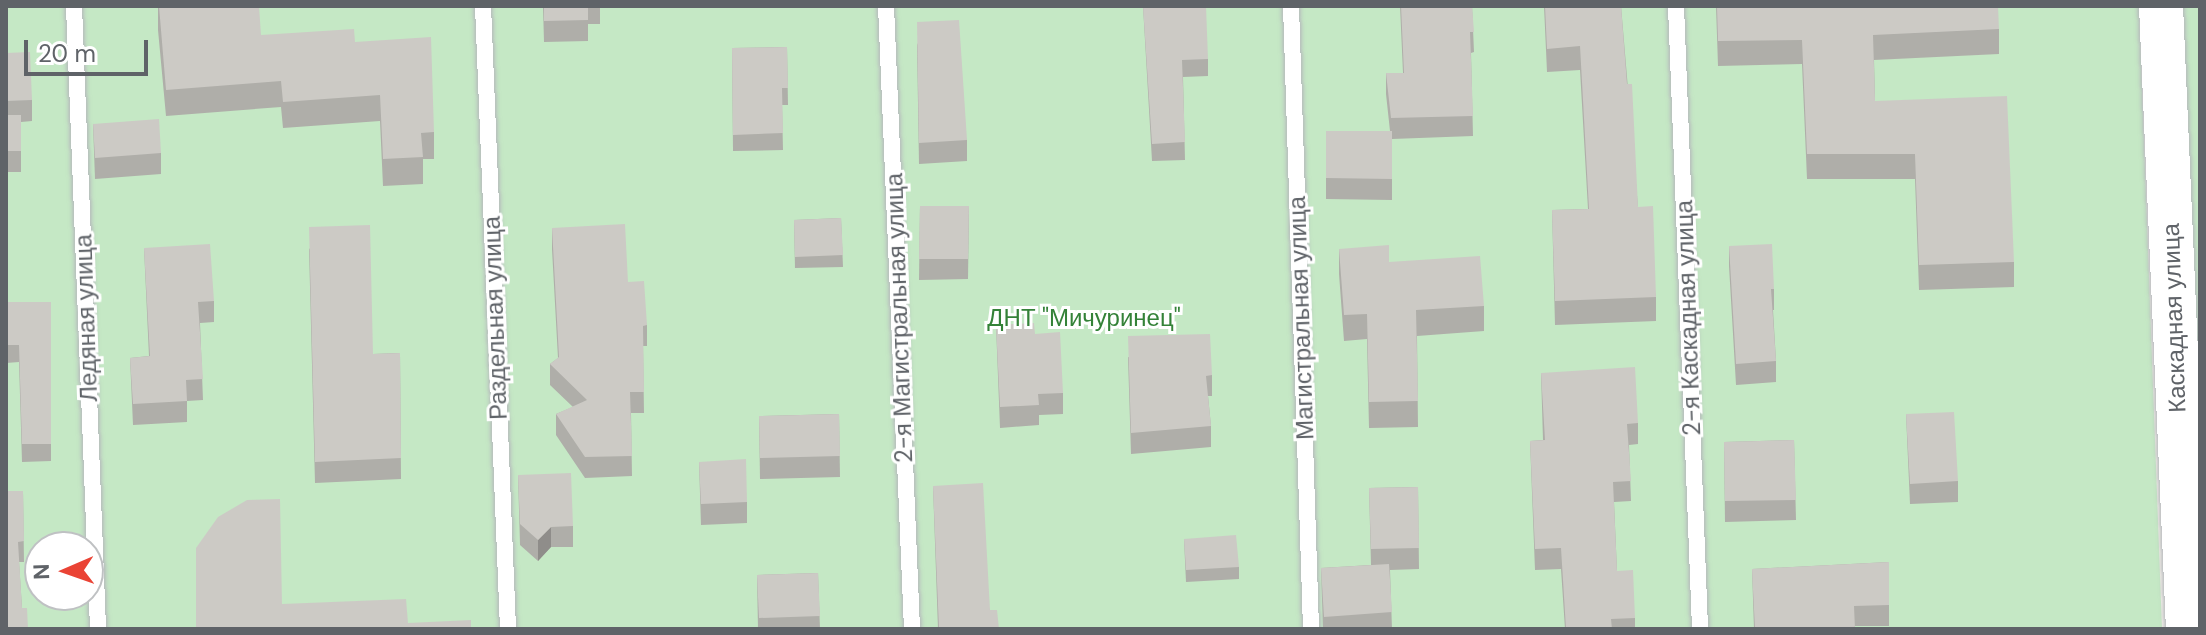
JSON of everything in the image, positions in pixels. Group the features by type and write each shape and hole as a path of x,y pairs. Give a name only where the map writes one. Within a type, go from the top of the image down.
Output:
{"street":[{"name":"Каскадная улица","path":"2161,6 2188,629"}],"lane":[{"name":"Ледяная улица","path":"74,6 98,629"},
{"name":"Раздельная улица","path":"483,6 508,629"},
{"name":"2-я Магистральная улица","path":"886,6 912,629"},
{"name":"Магистральная улица","path":"1291,6 1311,629"},
{"name":"2-я Каскадная улица","path":"1676,6 1700,629"}],"green space":[{"name":"ДНТ \"Мичуринец\"","path":"6,6 2139,6 2162,629 6,629"},
{"path":"2174,6 2200,6 2200,582"}],"building":[{"path":"159,6 259,6 261,35 354,29 355,42 431,37 434,132 421,133 423,157 383,159 380,95 283,102 281,81 166,90"},
{"path":"544,6 588,6 588,20 544,21"},
{"path":"1143,6 1206,6 1208,59 1182,60 1185,142 1152,144"},
{"path":"1401,6 1472,6 1473,116 1391,118 1386,73 1404,73"},
{"path":"1545,6 1621,6 1627,84 1632,84 1638,207 1653,206 1656,297 1555,301 1552,210 1589,209 1580,46 1547,49"},
{"path":"1717,6 1998,6 1999,29 1873,35 1875,101 2007,96 2014,262 1919,265 1915,154 1807,154 1802,40 1718,41"},
{"path":"959,20 967,140 919,143 917,22"},
{"path":"787,47 788,88 782,88 783,133 733,135 732,48"},
{"path":"30,52 32,100 6,101 6,53"},
{"path":"6,115 21,115 21,151 6,151"},
{"path":"159,119 161,153 95,158 93,124"},
{"path":"1326,131 1392,131 1392,179 1326,178"},
{"path":"920,206 969,206 968,259 919,259"},
{"path":"841,218 843,255 795,257 794,220"},
{"path":"625,224 628,282 644,281 647,325 643,326 644,392 630,392 632,456 585,457 556,414 587,400 550,364 559,357 552,228"},
{"path":"370,225 373,354 400,353 401,458 315,462 309,227"},
{"path":"210,244 214,301 198,302 203,379 186,380 187,401 133,404 130,358 150,356 144,248"},
{"path":"1772,244 1774,289 1771,289 1776,361 1736,364 1729,246"},
{"path":"1389,245 1389,262 1480,256 1484,306 1416,310 1418,401 1369,402 1367,314 1344,315 1339,249"},
{"path":"6,302 51,302 51,444 22,444 19,345 6,345"},
{"path":"1034,323 1035,334 1060,332 1063,393 1038,394 1039,405 1000,407 996,325"},
{"path":"1210,334 1212,375 1206,376 1211,426 1131,433 1128,336"},
{"path":"1635,367 1638,423 1627,424 1631,481 1613,482 1617,571 1633,570 1635,618 1611,619 1612,629 1566,629 1561,548 1535,549 1530,441 1545,440 1541,373"},
{"path":"1954,412 1958,481 1910,484 1906,414"},
{"path":"839,414 840,456 760,458 759,416"},
{"path":"1794,440 1796,500 1725,501 1724,442"},
{"path":"746,459 747,502 701,504 699,462"},
{"path":"571,473 573,526 551,527 538,540 520,524 518,475"},
{"path":"983,483 990,610 997,610 999,629 939,629 933,486"},
{"path":"1418,487 1419,548 1371,549 1369,488"},
{"path":"6,491 23,491 24,541 18,542 22,608 27,611 28,629 6,629"},
{"path":"280,499 282,604 406,599 408,623 471,620 471,629 196,629 196,548 218,517 247,500"},
{"path":"1236,535 1239,567 1186,570 1184,539"},
{"path":"1889,562 1889,605 1854,606 1855,629 1755,629 1752,569"},
{"path":"1389,564 1392,612 1324,617 1321,568"},
{"path":"818,573 820,616 759,618 757,575"}]}
